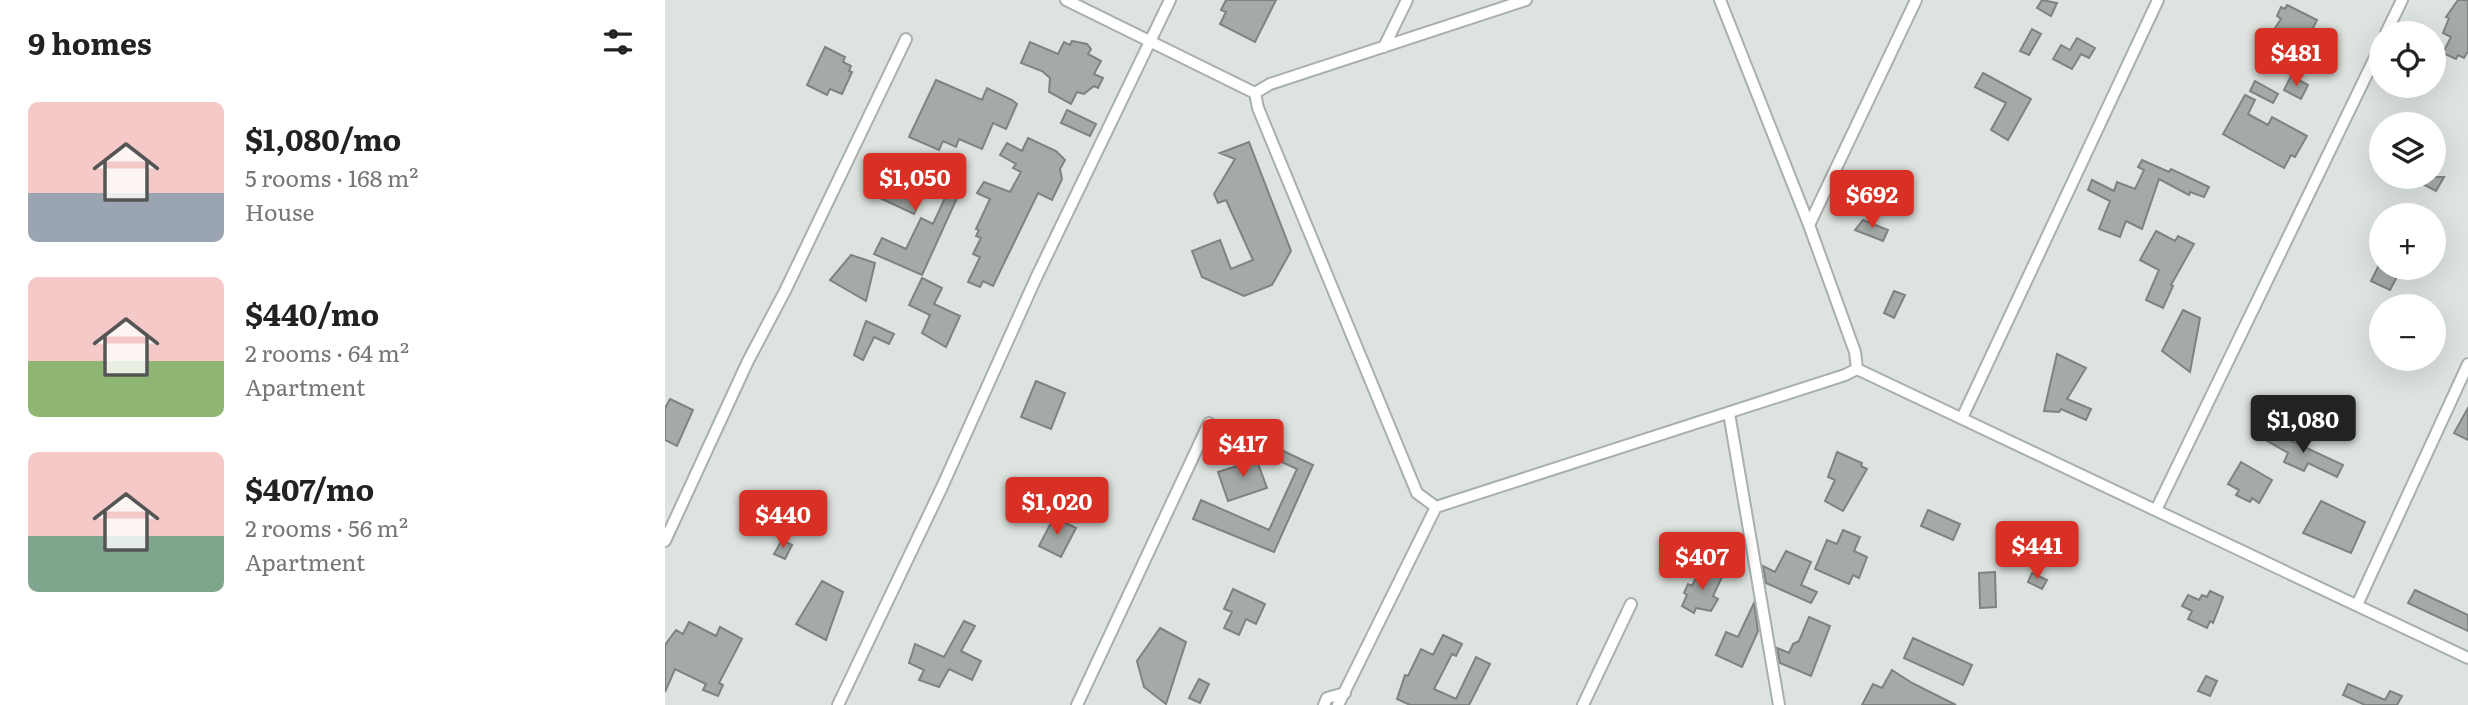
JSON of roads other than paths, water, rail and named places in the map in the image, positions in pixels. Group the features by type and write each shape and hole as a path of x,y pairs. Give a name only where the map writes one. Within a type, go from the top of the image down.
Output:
{"street":[{"path":"1066,0 1255,93"},
{"path":"838,705 942,487 1036,278 1170,0"},
{"path":"1384,47 1407,0"},
{"path":"1255,93 1270,84 1527,0"},
{"path":"1720,0 1809,225 1854,352 1857,369"},
{"path":"1809,225 1916,0"},
{"path":"1962,418 2158,0"},
{"path":"2392,21 2402,0"},
{"path":"665,541 748,361 791,279 906,39"},
{"path":"2155,510 2369,70"},
{"path":"1255,93 1258,108 1417,493 1436,507"},
{"path":"2357,605 2468,364"},
{"path":"1338,705 1436,507 1857,369 2468,658"},
{"path":"1729,413 1779,705"},
{"path":"1077,705 1209,423"},
{"path":"1583,705 1630,604"},
{"path":"1324,705 1327,698 1345,693"}]}
